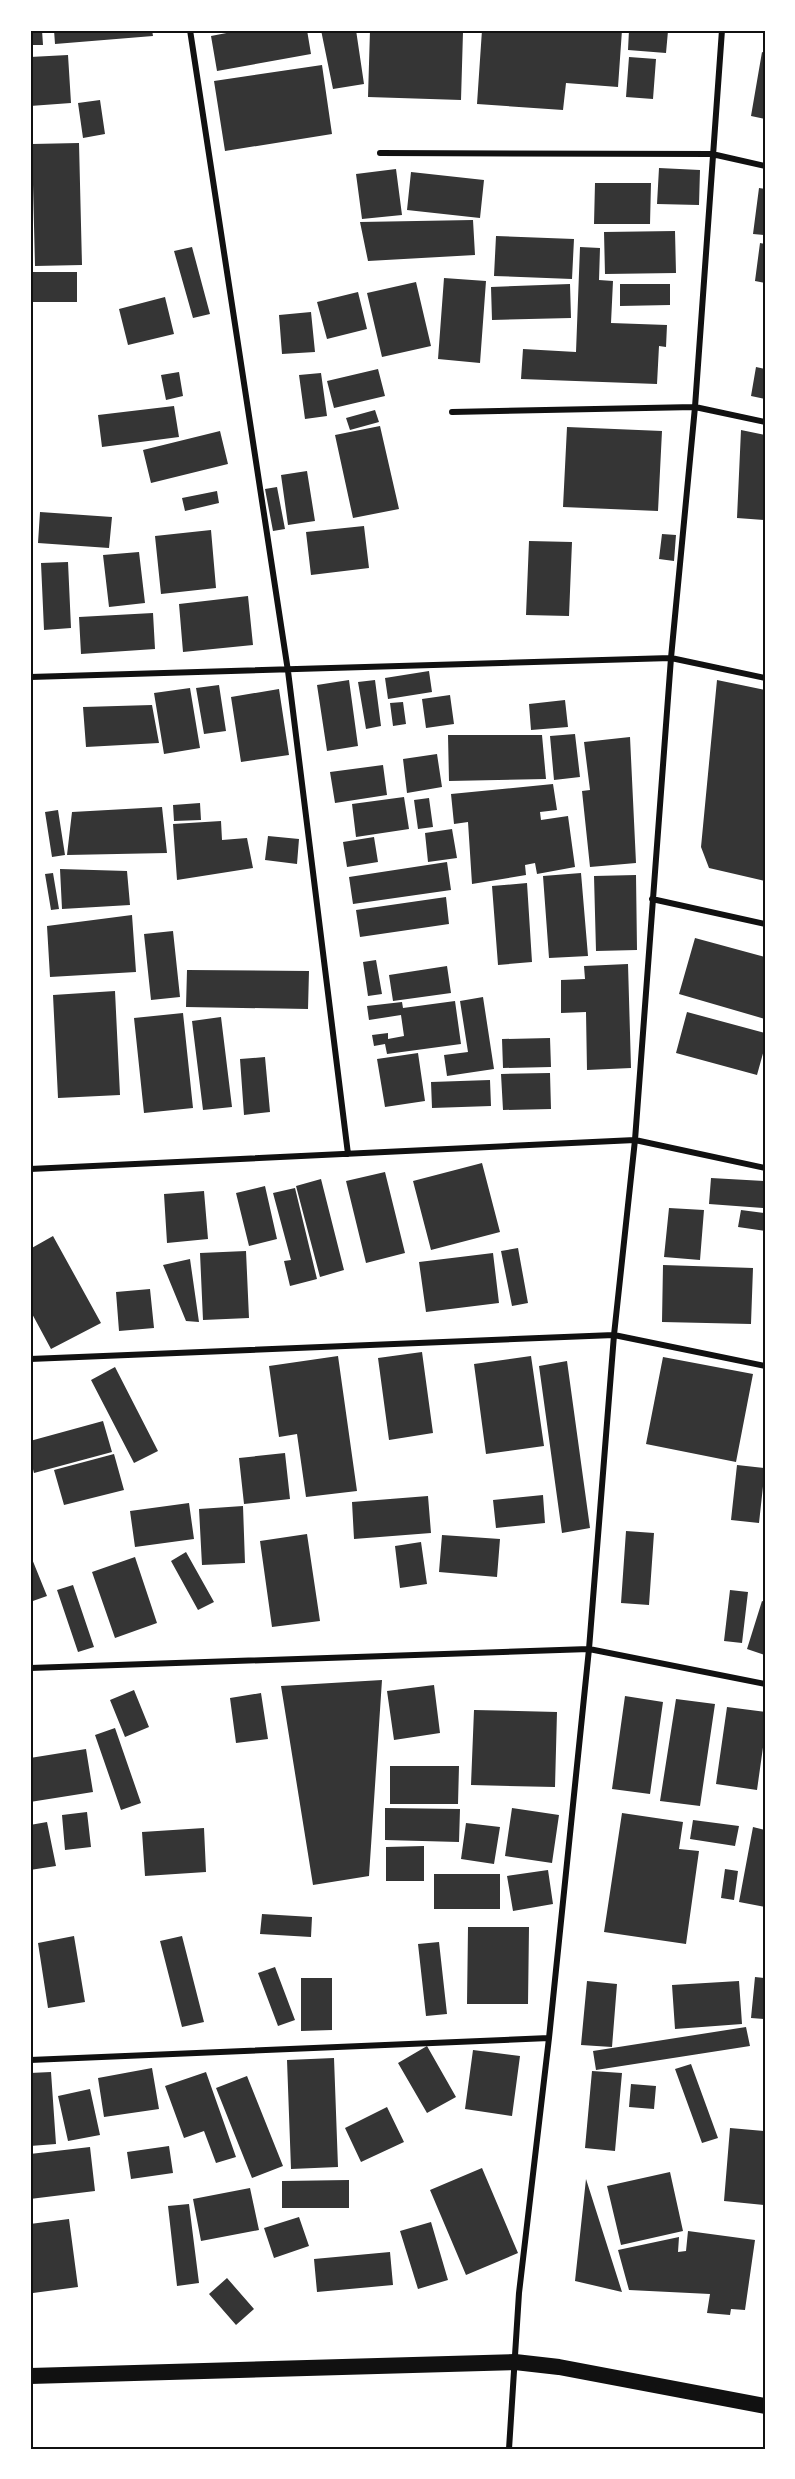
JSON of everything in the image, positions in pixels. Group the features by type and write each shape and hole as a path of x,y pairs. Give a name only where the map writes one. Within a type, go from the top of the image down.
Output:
{"highway":[{"path":"30,2376 515,2362 559,2367 765,2406"}],"street":[{"path":"190,30 288,670 348,1154"},
{"path":"509,2449 519,2293 549,2038 589,1649 614,1335 635,1140 671,658 695,407 722,30"},
{"path":"380,153 712,154 765,166"},
{"path":"452,412 695,407 765,422"},
{"path":"30,677 671,658 765,678"},
{"path":"652,899 765,924"},
{"path":"30,1169 635,1140 765,1168"},
{"path":"30,1359 614,1335 765,1366"},
{"path":"30,1668 589,1649 765,1684"},
{"path":"30,2060 549,2038"}],"building":[{"path":"30,30 42,30 43,45 30,45"},
{"path":"54,30 152,30 153,36 55,44"},
{"path":"242,30 307,30 311,54 217,71 211,36"},
{"path":"321,30 356,30 364,84 333,89"},
{"path":"370,30 463,32 461,100 368,97"},
{"path":"482,30 622,30 618,87 566,83 563,110 477,104"},
{"path":"629,30 668,31 666,53 628,50"},
{"path":"762,52 765,53 765,119 751,116"},
{"path":"68,55 71,103 30,106 30,57"},
{"path":"629,57 656,59 653,99 626,97"},
{"path":"322,65 332,134 225,151 214,81"},
{"path":"100,100 105,134 83,138 78,103"},
{"path":"79,143 82,265 35,266 32,144"},
{"path":"659,168 700,170 699,205 657,204"},
{"path":"396,169 402,215 362,219 356,174"},
{"path":"411,172 484,180 480,218 407,210"},
{"path":"595,183 651,183 650,224 594,224"},
{"path":"759,188 765,189 765,235 753,234"},
{"path":"473,220 475,255 368,261 360,222"},
{"path":"675,231 676,273 605,274 604,232"},
{"path":"496,236 574,239 572,279 494,276"},
{"path":"760,243 765,244 765,283 755,281"},
{"path":"192,247 210,314 193,318 174,251"},
{"path":"580,247 600,248 599,280 613,281 611,323 667,325 666,347 659,346 657,384 521,379 523,349 576,352"},
{"path":"30,272 77,272 77,302 30,302"},
{"path":"444,278 486,281 480,363 438,359"},
{"path":"416,282 431,346 382,357 367,293"},
{"path":"570,284 571,318 492,320 491,287"},
{"path":"620,284 670,284 670,305 620,306"},
{"path":"358,292 367,329 327,339 317,302"},
{"path":"165,297 174,334 128,345 119,309"},
{"path":"311,312 315,352 282,354 279,315"},
{"path":"756,367 765,369 765,399 751,396"},
{"path":"378,369 385,396 334,408 327,381"},
{"path":"179,372 183,396 166,400 161,375"},
{"path":"321,373 327,416 305,419 299,375"},
{"path":"174,406 179,437 102,447 98,415"},
{"path":"375,410 379,422 350,430 346,418"},
{"path":"380,426 399,509 353,518 335,435"},
{"path":"567,427 662,431 658,511 563,507"},
{"path":"741,430 765,435 765,520 737,518"},
{"path":"220,431 228,464 151,483 143,450"},
{"path":"307,471 315,521 288,525 281,475"},
{"path":"277,487 285,529 273,531 265,489"},
{"path":"217,491 219,503 185,511 182,498"},
{"path":"40,512 112,517 109,548 38,543"},
{"path":"364,526 369,568 311,575 306,532"},
{"path":"211,530 216,588 161,594 155,536"},
{"path":"662,534 676,535 674,561 659,559"},
{"path":"529,541 572,542 569,616 526,615"},
{"path":"139,552 145,603 109,607 103,555"},
{"path":"68,562 71,628 44,630 41,563"},
{"path":"248,596 253,645 183,652 179,604"},
{"path":"153,613 155,649 81,654 79,617"},
{"path":"429,671 432,692 388,699 385,678"},
{"path":"349,680 358,746 327,751 317,685"},
{"path":"375,680 381,726 366,729 358,682"},
{"path":"717,680 765,690 765,881 709,868 701,847"},
{"path":"219,685 226,731 204,734 196,688"},
{"path":"190,688 200,748 164,754 154,693"},
{"path":"279,689 289,755 241,762 231,697"},
{"path":"450,695 454,724 426,728 422,699"},
{"path":"565,700 568,727 531,730 529,704"},
{"path":"403,702 406,724 393,726 390,703"},
{"path":"152,705 159,743 86,747 83,707"},
{"path":"575,734 580,777 554,780 550,736"},
{"path":"448,735 542,735 546,779 449,781"},
{"path":"630,737 636,863 590,867 582,791 590,790 584,742"},
{"path":"437,754 442,787 407,793 403,759"},
{"path":"383,765 387,795 335,803 330,772"},
{"path":"553,784 557,810 540,812 541,820 568,816 575,867 537,874 535,863 525,865 526,875 472,884 468,822 454,824 451,794"},
{"path":"404,797 409,829 356,837 352,804"},
{"path":"429,798 433,827 418,829 414,800"},
{"path":"200,803 201,820 174,821 173,805"},
{"path":"162,807 167,853 67,855 72,812"},
{"path":"58,810 65,855 52,857 45,812"},
{"path":"221,821 222,840 247,838 253,868 177,880 173,824"},
{"path":"452,829 457,858 428,862 425,833"},
{"path":"268,836 299,839 297,864 265,860"},
{"path":"374,837 378,862 347,867 343,842"},
{"path":"447,862 451,890 353,904 349,877"},
{"path":"60,869 127,871 130,905 62,909"},
{"path":"53,873 59,909 51,910 45,874"},
{"path":"581,873 588,956 549,958 543,876"},
{"path":"636,875 637,950 596,951 594,876"},
{"path":"527,883 532,962 498,965 492,886"},
{"path":"446,897 449,924 360,937 356,910"},
{"path":"132,915 136,972 50,977 47,926"},
{"path":"173,931 180,997 151,1000 144,934"},
{"path":"695,938 765,957 765,1019 679,994"},
{"path":"376,960 382,994 368,996 363,962"},
{"path":"628,964 631,1068 587,1070 586,1012 561,1013 561,980 585,979 584,966"},
{"path":"447,966 451,993 393,1001 389,975"},
{"path":"187,970 309,971 308,1009 186,1007"},
{"path":"115,991 120,1095 58,1098 53,995"},
{"path":"483,997 494,1069 447,1076 444,1055 468,1052 460,1001"},
{"path":"455,1001 461,1044 387,1054 385,1044 374,1046 372,1035 388,1033 388,1039 404,1036 401,1015 369,1020 367,1006 402,1002 403,1008"},
{"path":"687,1012 765,1033 765,1046 757,1075 676,1053"},
{"path":"183,1013 193,1108 144,1113 134,1018"},
{"path":"221,1017 232,1107 203,1110 192,1021"},
{"path":"550,1038 551,1067 503,1068 502,1039"},
{"path":"418,1053 425,1101 385,1107 377,1059"},
{"path":"265,1057 270,1112 244,1115 240,1059"},
{"path":"550,1073 551,1109 503,1110 501,1074"},
{"path":"490,1080 491,1106 432,1108 431,1082"},
{"path":"482,1163 500,1232 431,1250 413,1181"},
{"path":"385,1172 405,1253 366,1263 346,1181"},
{"path":"711,1178 765,1181 763,1208 709,1204"},
{"path":"321,1179 344,1270 320,1277 296,1186"},
{"path":"265,1186 277,1239 249,1246 236,1193"},
{"path":"295,1188 317,1279 290,1286 284,1261 291,1260 273,1193"},
{"path":"204,1191 208,1239 167,1243 164,1194"},
{"path":"669,1208 704,1210 700,1260 664,1257"},
{"path":"741,1210 765,1213 765,1231 738,1227"},
{"path":"53,1236 101,1323 51,1349 30,1310 30,1249"},
{"path":"518,1248 528,1303 512,1306 501,1251"},
{"path":"246,1251 249,1318 203,1320 200,1253"},
{"path":"493,1253 499,1303 426,1312 419,1262"},
{"path":"190,1259 199,1322 186,1321 163,1265"},
{"path":"663,1265 753,1268 751,1324 662,1322"},
{"path":"150,1289 154,1328 119,1331 116,1292"},
{"path":"422,1352 433,1433 389,1440 378,1358"},
{"path":"338,1356 357,1491 306,1497 297,1434 279,1437 269,1366"},
{"path":"531,1356 544,1446 486,1454 474,1364"},
{"path":"663,1357 753,1374 736,1462 646,1444"},
{"path":"567,1361 590,1528 562,1533 539,1366"},
{"path":"115,1367 158,1451 134,1463 91,1380"},
{"path":"103,1421 112,1452 34,1473 30,1458 30,1441"},
{"path":"285,1453 290,1499 244,1504 239,1458"},
{"path":"114,1454 124,1490 64,1505 54,1470"},
{"path":"737,1465 765,1468 759,1523 731,1520"},
{"path":"543,1495 545,1523 496,1528 493,1500"},
{"path":"428,1496 431,1533 354,1539 352,1502"},
{"path":"189,1503 194,1539 135,1547 130,1511"},
{"path":"243,1506 245,1563 202,1565 199,1509"},
{"path":"626,1531 654,1533 649,1605 621,1603"},
{"path":"307,1534 320,1621 272,1627 260,1541"},
{"path":"442,1535 500,1539 497,1577 439,1572"},
{"path":"421,1542 427,1584 400,1588 395,1546"},
{"path":"186,1552 214,1602 198,1610 171,1561"},
{"path":"30,1554 47,1596 30,1602"},
{"path":"135,1557 157,1623 115,1638 92,1572"},
{"path":"73,1585 94,1647 78,1652 57,1590"},
{"path":"730,1590 748,1592 742,1643 724,1641"},
{"path":"762,1601 765,1602 765,1655 747,1649"},
{"path":"382,1680 369,1876 313,1885 281,1686"},
{"path":"434,1685 440,1733 394,1740 387,1691"},
{"path":"134,1690 149,1727 125,1737 110,1700"},
{"path":"261,1693 268,1739 236,1743 230,1698"},
{"path":"625,1696 663,1702 650,1794 612,1789"},
{"path":"676,1699 715,1704 700,1806 660,1801"},
{"path":"727,1707 765,1712 765,1733 757,1790 716,1784"},
{"path":"474,1710 557,1712 555,1787 471,1785"},
{"path":"115,1728 141,1803 121,1810 95,1735"},
{"path":"86,1749 93,1792 30,1802 30,1758"},
{"path":"390,1766 459,1766 458,1804 390,1804"},
{"path":"385,1808 460,1809 459,1842 385,1840"},
{"path":"512,1808 559,1815 552,1863 505,1856"},
{"path":"87,1812 91,1847 65,1850 62,1815"},
{"path":"622,1813 683,1822 679,1849 699,1851 686,1944 604,1932"},
{"path":"693,1820 739,1826 735,1846 690,1839"},
{"path":"47,1822 56,1866 30,1870 30,1825"},
{"path":"466,1823 500,1827 494,1864 461,1859"},
{"path":"753,1827 765,1830 765,1907 739,1902"},
{"path":"204,1828 206,1872 145,1876 142,1832"},
{"path":"424,1846 424,1881 386,1881 386,1847"},
{"path":"725,1869 738,1871 734,1900 721,1898"},
{"path":"548,1870 553,1904 513,1911 507,1876"},
{"path":"434,1874 500,1874 500,1909 434,1909"},
{"path":"262,1914 312,1917 311,1937 260,1934"},
{"path":"468,1927 529,1927 528,2004 467,2004"},
{"path":"74,1936 85,2002 48,2008 38,1943"},
{"path":"182,1936 204,2022 182,2027 160,1941"},
{"path":"439,1942 447,2014 426,2016 418,1944"},
{"path":"275,1967 295,2020 278,2026 258,1973"},
{"path":"755,1977 765,1978 765,2019 751,2018"},
{"path":"301,1978 332,1978 332,2030 301,2031"},
{"path":"587,1981 617,1984 612,2047 581,2045"},
{"path":"739,1981 742,2024 675,2029 672,1985"},
{"path":"746,2027 750,2046 596,2070 593,2051"},
{"path":"427,2046 456,2097 427,2113 398,2063"},
{"path":"473,2050 520,2056 512,2116 465,2109"},
{"path":"334,2058 338,2167 291,2169 287,2060"},
{"path":"691,2064 718,2138 702,2143 675,2069"},
{"path":"152,2068 159,2109 104,2117 98,2078"},
{"path":"592,2071 622,2073 615,2151 585,2148"},
{"path":"51,2072 56,2144 30,2146 30,2073"},
{"path":"206,2072 236,2157 216,2163 204,2131 184,2138 165,2086"},
{"path":"247,2076 283,2166 252,2178 216,2088"},
{"path":"631,2084 656,2086 654,2109 629,2107"},
{"path":"90,2089 100,2135 68,2141 58,2096"},
{"path":"387,2107 404,2142 361,2162 345,2128"},
{"path":"730,2128 765,2131 765,2205 724,2201"},
{"path":"169,2146 173,2173 131,2179 127,2152"},
{"path":"90,2147 95,2191 30,2199 30,2154"},
{"path":"482,2168 518,2253 466,2275 430,2190"},
{"path":"670,2172 683,2231 621,2245 607,2186"},
{"path":"586,2179 622,2292 575,2281"},
{"path":"349,2180 349,2208 282,2208 282,2181"},
{"path":"250,2188 259,2230 201,2241 193,2199"},
{"path":"189,2204 199,2283 177,2286 168,2206"},
{"path":"299,2217 309,2246 274,2258 264,2228"},
{"path":"69,2219 78,2287 33,2293 30,2270 30,2224"},
{"path":"431,2222 448,2280 418,2289 400,2231"},
{"path":"688,2231 755,2240 745,2310 731,2309 730,2315 707,2313 710,2294 629,2290 618,2250 679,2237 678,2252 686,2251"},
{"path":"390,2252 393,2285 317,2292 314,2259"},
{"path":"227,2278 254,2309 236,2325 209,2294"}]}
